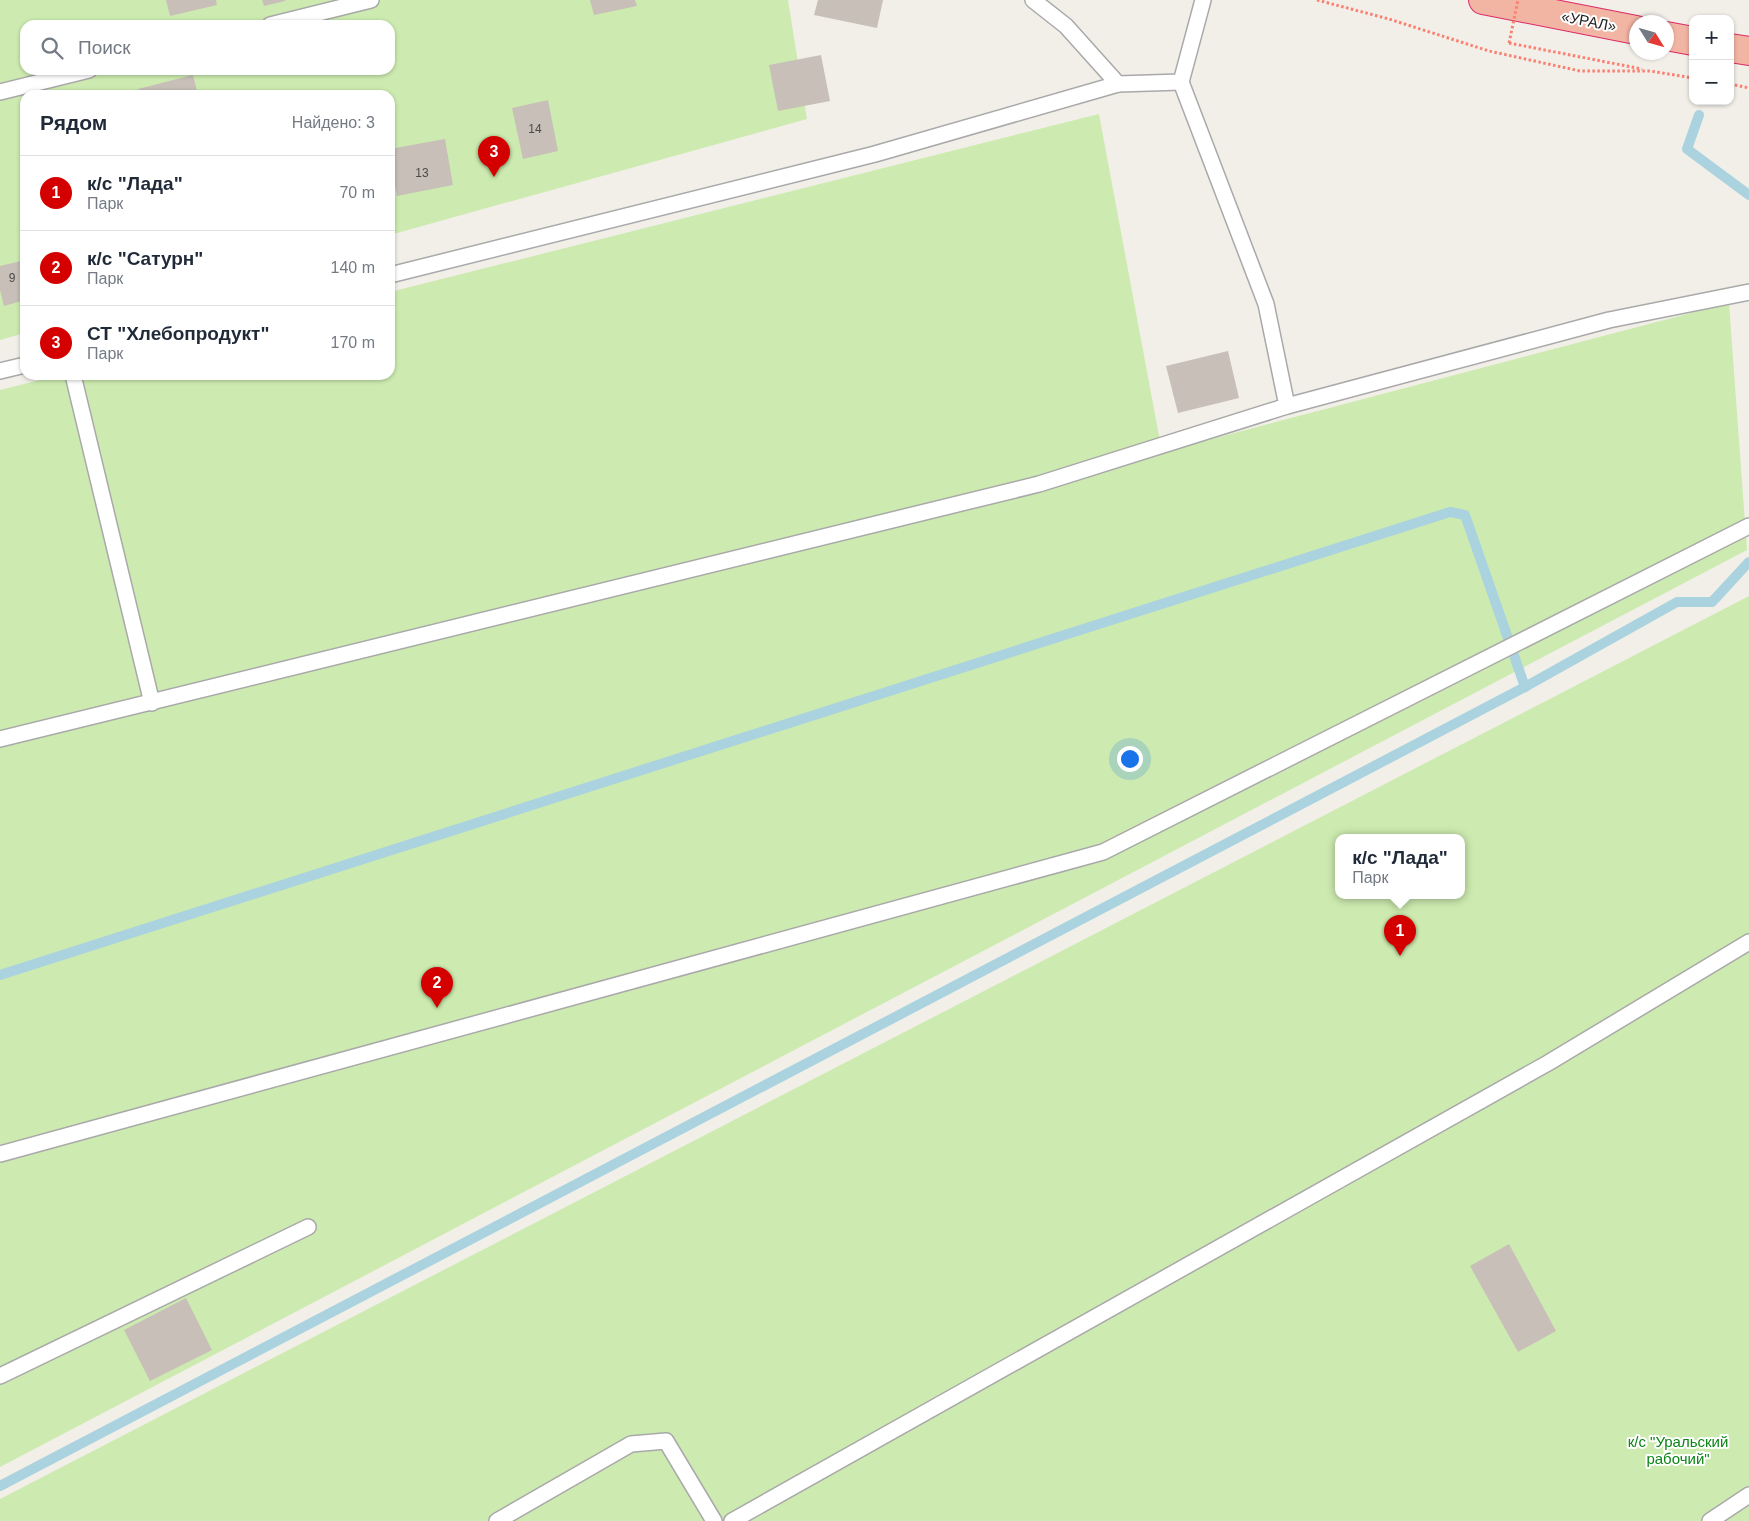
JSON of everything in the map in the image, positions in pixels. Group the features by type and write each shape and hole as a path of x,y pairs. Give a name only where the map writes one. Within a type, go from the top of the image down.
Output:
{"highway":[{"name":"«УРАЛ»","path":"1483,0 1629,29"},
{"path":"1674,37 1689,40"},
{"path":"1734,49 1749,51"}],"lane":[{"path":"290,20 371,0"},
{"path":"1033,0 1066,26 1118,84"},
{"path":"1203,0 1181,82 1266,304 1287,406"},
{"path":"0,92 69,75"},
{"path":"395,274 875,154 1118,84 1181,82"},
{"path":"0,739 1038,484 1287,406 1609,320 1749,292"},
{"path":"0,371 20,366"},
{"path":"74,380 152,702"},
{"path":"0,1154 1103,852 1749,526"},
{"path":"732,1521 1548,1062 1749,942"},
{"path":"0,1376 308,1227"},
{"path":"497,1521 631,1444 666,1441 714,1521"},
{"path":"1710,1521 1749,1495"}],"path":[{"path":"1317,0 1389,19 1489,51 1580,71 1650,71"},
{"path":"1518,0 1508,43 1689,77"},
{"path":"1734,85 1749,88"}],"green space":[{"path":"0,0 788,0 807,119 395,234 395,90 20,90 20,334 0,340"},
{"path":"1099,114 1162,452 1729,303 1747,550 0,1467 0,390 40,380 395,380 395,291"},
{"name":"к/с \"Уральский рабочий\"","path":"1749,596 1749,1521 0,1521 0,1499"}],"building":[{"path":"166,0 216,0 217,5 170,16"},
{"path":"262,0 285,0 285,1 264,6"},
{"path":"590,0 635,0 637,6 594,15"},
{"path":"818,0 883,0 877,28 814,15"},
{"path":"821,55 830,101 778,111 769,65"},
{"path":"193,75 197,90 138,90"},
{"path":"548,100 558,151 523,159 512,108"},
{"path":"445,139 453,185 397,196 395,186 395,148"},
{"path":"20,261 20,301 4,306 0,290 0,266"},
{"path":"1228,351 1239,398 1178,413 1166,366"},
{"path":"1509,1244 1556,1331 1518,1352 1470,1266"},
{"path":"186,1298 212,1350 150,1381 124,1330"}],"waterway":[{"path":"1699,115 1687,149 1749,195"},
{"path":"0,975 1450,512 1465,515 1525,687 1677,602 1712,602 1749,562"},
{"path":"0,1486 1525,687"}],"place":[{"name":"СТ \"Хлебопродукт\"","path":"494,177"},
{"name":"к/с \"Лада\"","path":"1400,956"},
{"name":"к/с \"Сатурн\"","path":"437,1008"}]}
